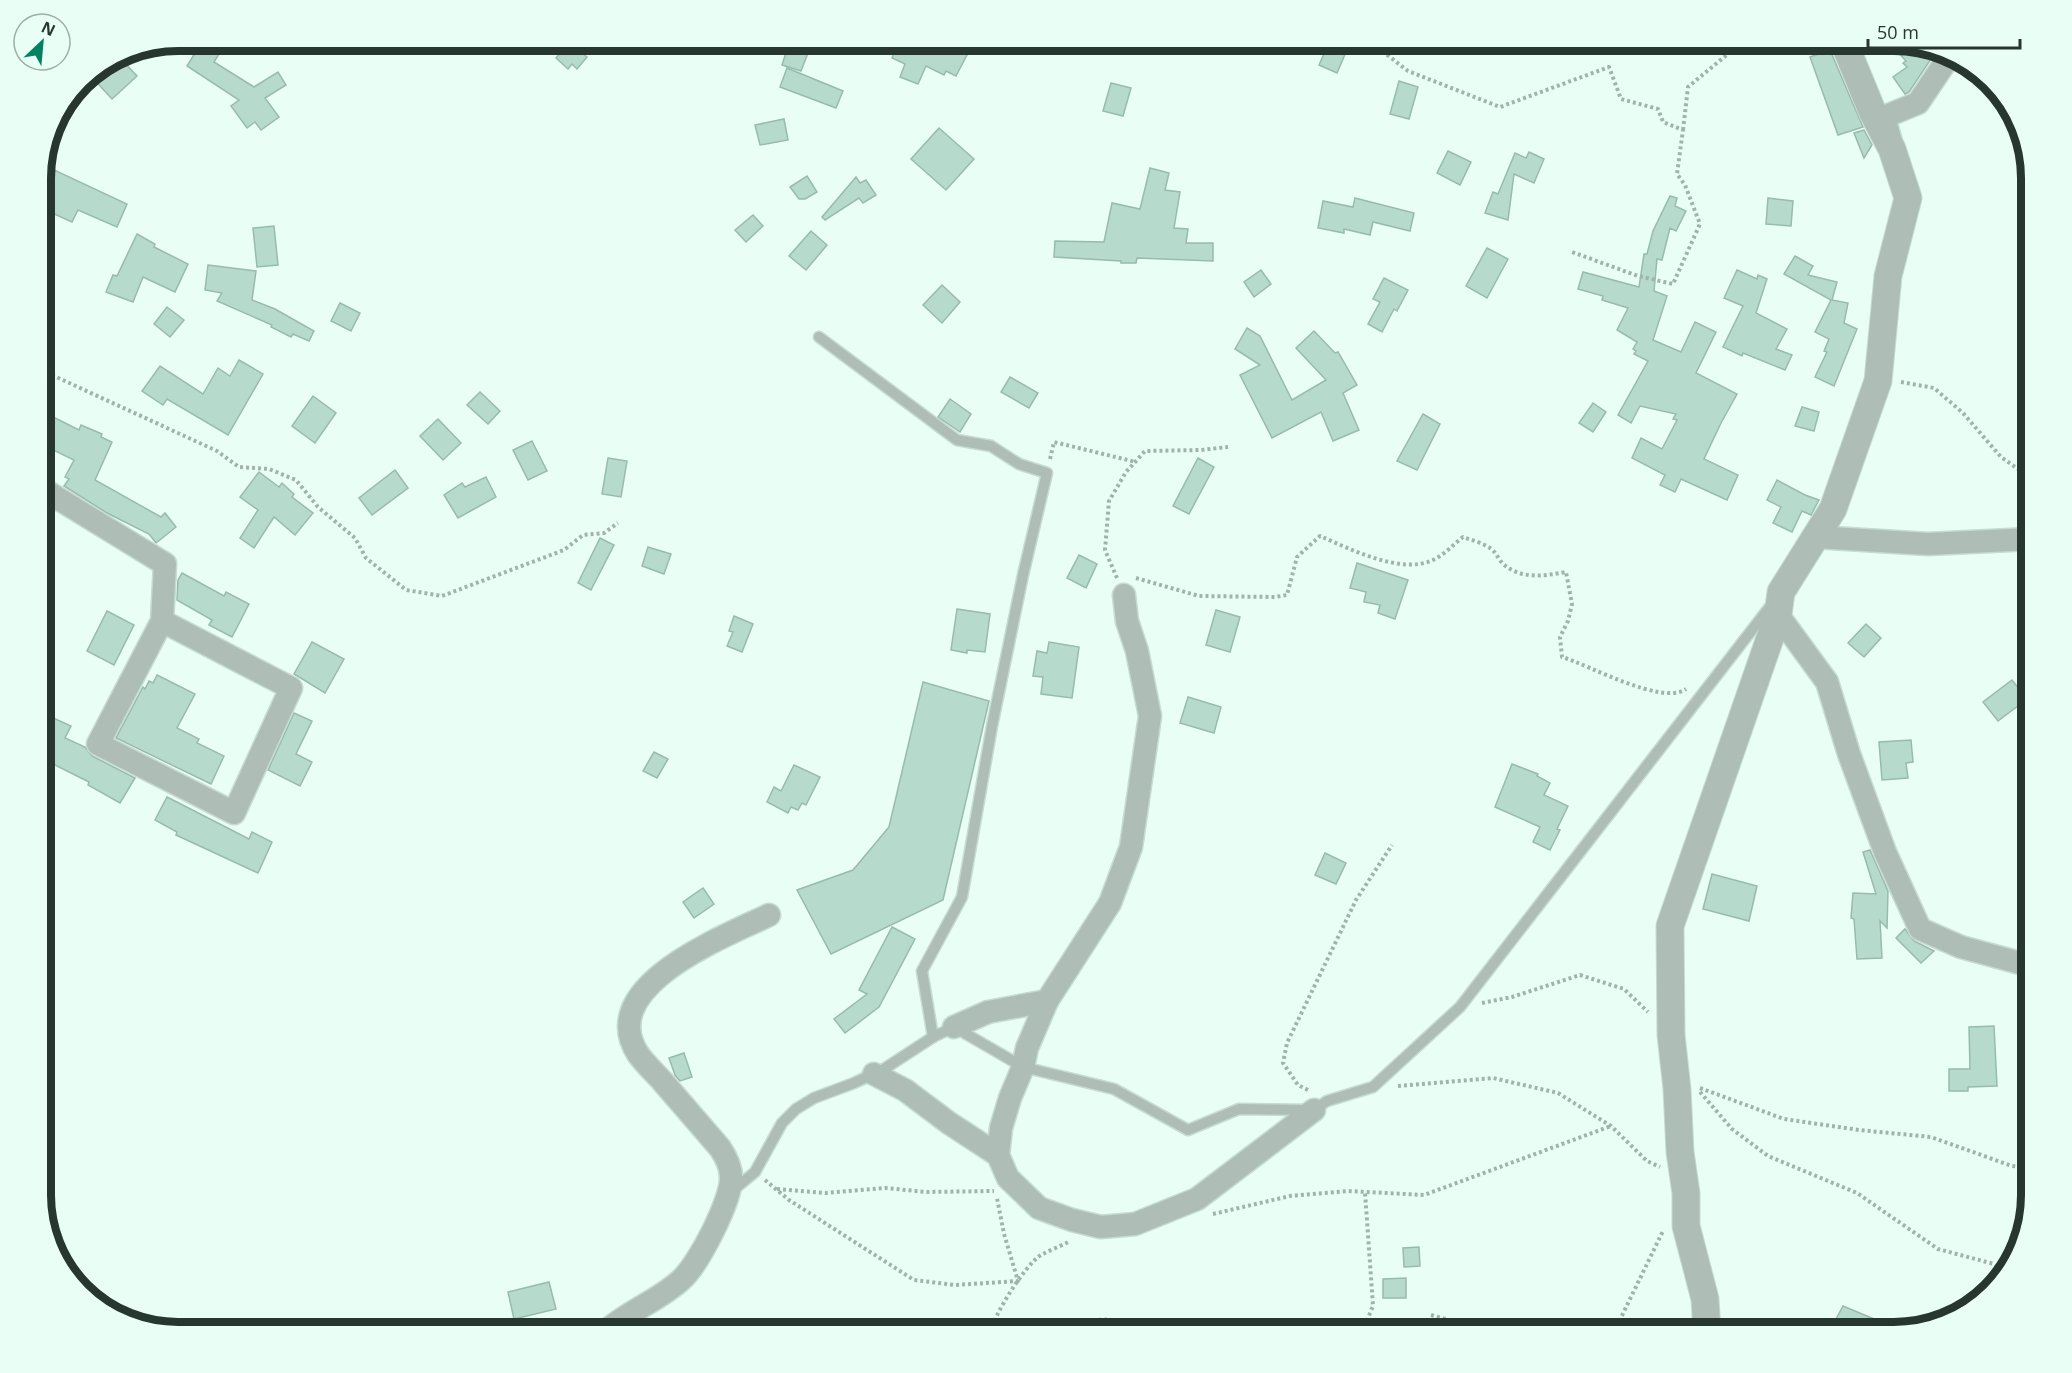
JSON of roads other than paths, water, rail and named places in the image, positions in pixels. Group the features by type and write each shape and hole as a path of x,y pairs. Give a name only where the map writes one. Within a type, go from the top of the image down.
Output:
{"street":[{"path":"1848,51 1873,113 1893,149"},
{"path":"1706,1322 1705,1299 1686,1226 1686,1193 1671,1035 1670,926 1726,769 1780,603 1815,537 1833,509 1878,377 1888,276 1908,198 1884,117 1918,103 1945,62"},
{"path":"51,494 165,564 162,621 98,744 234,813 291,688 162,621"},
{"path":"1815,537 1928,544 2021,539"},
{"path":"1125,595 1126,621 1137,651 1150,716 1131,847 1110,903 1047,1001 1027,1048 1023,1067 1010,1098 1001,1128 998,1155 1008,1178 1039,1209 1101,1227 1135,1224 1197,1200 1321,1105"},
{"path":"1780,603 1827,682 1849,754 1885,852 1920,929 1961,947 2021,963"},
{"path":"618,1322 661,1296 682,1279 692,1267 723,1212 732,1179 728,1161 720,1148 638,1053 630,1033 631,1016 637,1000 667,969 695,951 769,915"},
{"path":"954,1027 988,1012 1047,1001"},
{"path":"874,1074 905,1090 949,1124 998,1155"}],"lane":[{"path":"819,338 957,440 991,446 1019,464 1047,473 992,726 962,897 922,971 933,1037"},
{"path":"728,1194 755,1172 782,1123 796,1109 813,1098 874,1074 933,1037 954,1027 1023,1067 1114,1089 1188,1130 1239,1109 1321,1105 1373,1087 1460,1007 1780,603"}]}
